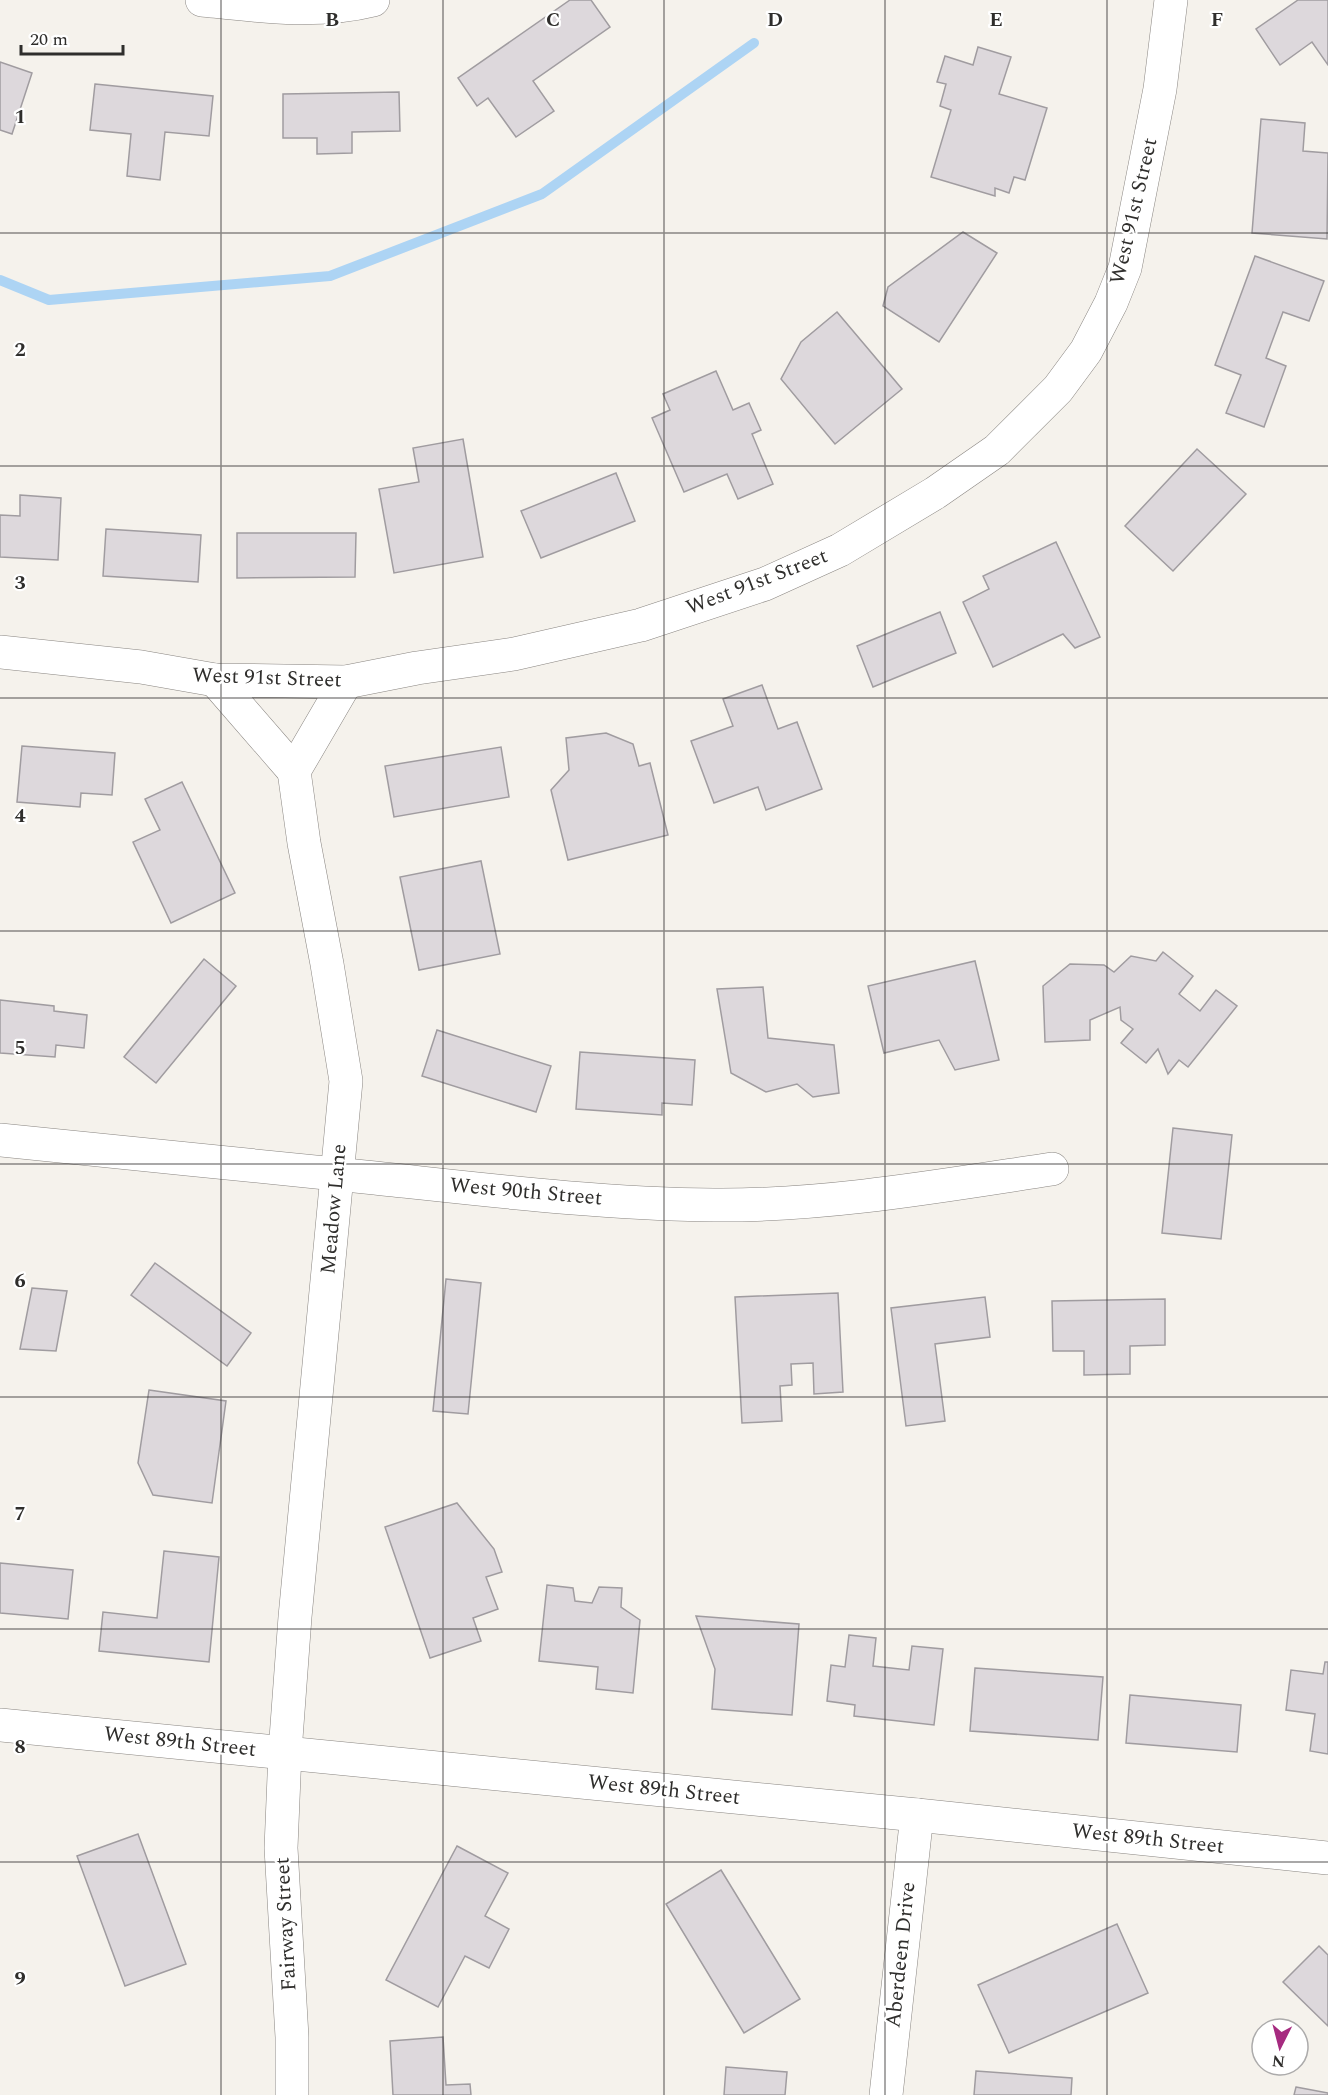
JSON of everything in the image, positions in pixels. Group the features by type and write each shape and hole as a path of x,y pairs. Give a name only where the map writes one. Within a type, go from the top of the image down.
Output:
{"street":[{"path":"202,0 267,7 323,9 373,0"},
{"name":"West 91st Street","path":"0,652 141,667 215,680 346,682 417,668 514,654 640,625 765,584 840,550 885,525 997,450 1058,389 1086,351 1111,303 1125,268 1160,89 1171,0"},
{"path":"215,680 294,771 346,682"},
{"name":"Meadow Lane","path":"285,1752 296,1605 346,1081 304,843 294,771"},
{"name":"West 90th Street","path":"0,1140 640,1203 717,1205 828,1199 940,1186 1052,1169"},
{"name":"West 89th Street","path":"0,1725 917,1815 1328,1858"},
{"name":"Fairway Street","path":"285,1752 281,1848 292,2037 292,2095"},
{"name":"Aberdeen Drive","path":"886,2095 917,1815"}],"building":[{"path":"570,0 591,0 610,27 533,81 554,111 516,137 488,98 477,106 458,78"},
{"path":"1298,0 1328,0 1328,65 1312,42 1280,65 1256,29"},
{"path":"978,47 1011,57 999,94 1047,108 1025,180 1014,177 1009,193 995,188 995,196 931,177 951,110 940,106 946,84 937,82 945,56 973,65"},
{"path":"0,62 32,73 12,134 0,130"},
{"path":"95,84 213,96 209,136 165,132 160,180 127,176 131,134 90,130"},
{"path":"399,92 400,131 352,132 352,153 317,154 317,138 283,138 283,94"},
{"path":"1261,119 1305,123 1303,151 1328,153 1327,239 1252,233"},
{"path":"963,232 997,253 939,342 883,306 888,287"},
{"path":"1255,256 1324,281 1309,321 1283,312 1266,358 1286,366 1264,427 1226,413 1241,375 1215,365"},
{"path":"837,312 902,389 835,444 781,379 801,342"},
{"path":"716,371 733,410 749,403 761,430 752,434 773,484 738,499 727,474 684,492 652,418 670,410 663,394"},
{"path":"463,439 483,557 394,573 379,489 419,482 413,448"},
{"path":"1197,449 1246,494 1173,571 1125,526"},
{"path":"616,473 635,521 541,558 521,511"},
{"path":"20,495 61,498 58,560 0,557 0,515 20,516"},
{"path":"106,529 201,535 198,582 103,576"},
{"path":"237,533 356,533 355,577 237,578"},
{"path":"1056,542 1100,637 1075,648 1063,634 993,667 963,602 989,589 983,576"},
{"path":"940,612 956,653 873,687 857,646"},
{"path":"762,685 778,729 797,722 822,789 766,810 758,787 714,803 691,741 733,726 723,699"},
{"path":"606,733 633,744 639,766 650,763 668,835 568,860 551,790 569,770 566,738"},
{"path":"22,746 115,753 112,795 81,793 80,807 17,802"},
{"path":"501,747 509,797 394,817 385,766"},
{"path":"182,782 235,893 171,923 133,842 160,830 145,799"},
{"path":"481,861 500,954 419,970 400,877"},
{"path":"1163,952 1193,976 1179,994 1200,1011 1216,990 1237,1006 1188,1067 1179,1060 1168,1074 1158,1049 1146,1063 1121,1043 1133,1029 1121,1020 1120,1007 1090,1020 1090,1040 1045,1042 1043,986 1070,964 1104,965 1114,972 1131,956 1156,961"},
{"path":"204,959 236,986 156,1083 124,1057"},
{"path":"975,961 999,1060 955,1070 939,1040 884,1053 868,986"},
{"path":"763,987 768,1038 834,1045 839,1093 813,1097 797,1084 766,1092 731,1073 717,989"},
{"path":"0,1000 54,1006 54,1011 87,1015 84,1048 56,1045 55,1057 0,1053"},
{"path":"437,1030 551,1066 536,1112 422,1076"},
{"path":"580,1052 695,1060 692,1105 662,1103 662,1115 576,1109"},
{"path":"1173,1128 1232,1135 1221,1239 1162,1233"},
{"path":"155,1263 251,1333 227,1366 131,1295"},
{"path":"446,1279 481,1283 468,1414 433,1411"},
{"path":"32,1288 67,1291 56,1351 20,1349"},
{"path":"838,1293 843,1392 814,1394 813,1363 791,1364 792,1385 780,1386 782,1421 742,1423 735,1297"},
{"path":"985,1297 990,1337 935,1344 945,1421 906,1426 891,1308"},
{"path":"1165,1299 1165,1345 1130,1346 1130,1374 1084,1375 1084,1351 1053,1351 1052,1301"},
{"path":"149,1390 226,1401 212,1503 153,1495 138,1463"},
{"path":"457,1503 494,1549 502,1572 486,1577 498,1609 473,1618 481,1641 430,1658 385,1527"},
{"path":"164,1551 219,1557 209,1662 99,1651 103,1612 157,1618"},
{"path":"0,1563 73,1570 68,1619 0,1613"},
{"path":"547,1585 573,1588 575,1601 592,1603 599,1587 622,1588 621,1607 640,1620 633,1693 596,1689 598,1667 539,1661"},
{"path":"696,1616 799,1624 792,1715 712,1709 715,1669"},
{"path":"849,1635 876,1638 873,1666 909,1670 912,1646 943,1649 934,1725 854,1716 855,1705 827,1701 831,1665 845,1667"},
{"path":"1325,1662 1328,1662 1328,1754 1310,1751 1315,1714 1286,1710 1291,1670 1323,1674"},
{"path":"975,1668 1103,1677 1098,1740 970,1731"},
{"path":"1130,1695 1241,1705 1237,1752 1126,1743"},
{"path":"138,1834 186,1964 125,1986 77,1856"},
{"path":"457,1846 508,1873 485,1916 509,1929 489,1968 465,1956 438,2007 386,1980"},
{"path":"721,1870 800,1999 744,2033 666,1904"},
{"path":"1117,1924 1148,1993 1009,2053 978,1985"},
{"path":"1319,1946 1328,1955 1328,2026 1283,1982"},
{"path":"443,2037 446,2085 470,2084 471,2095 393,2095 390,2041"},
{"path":"726,2067 787,2072 785,2095 724,2095"},
{"path":"976,2071 1072,2078 1071,2095 974,2095"},
{"path":"1296,2087 1328,2093 1328,2095 1294,2095"}],"waterway":[{"path":"0,280 49,300 330,276 542,194 754,43"}]}
